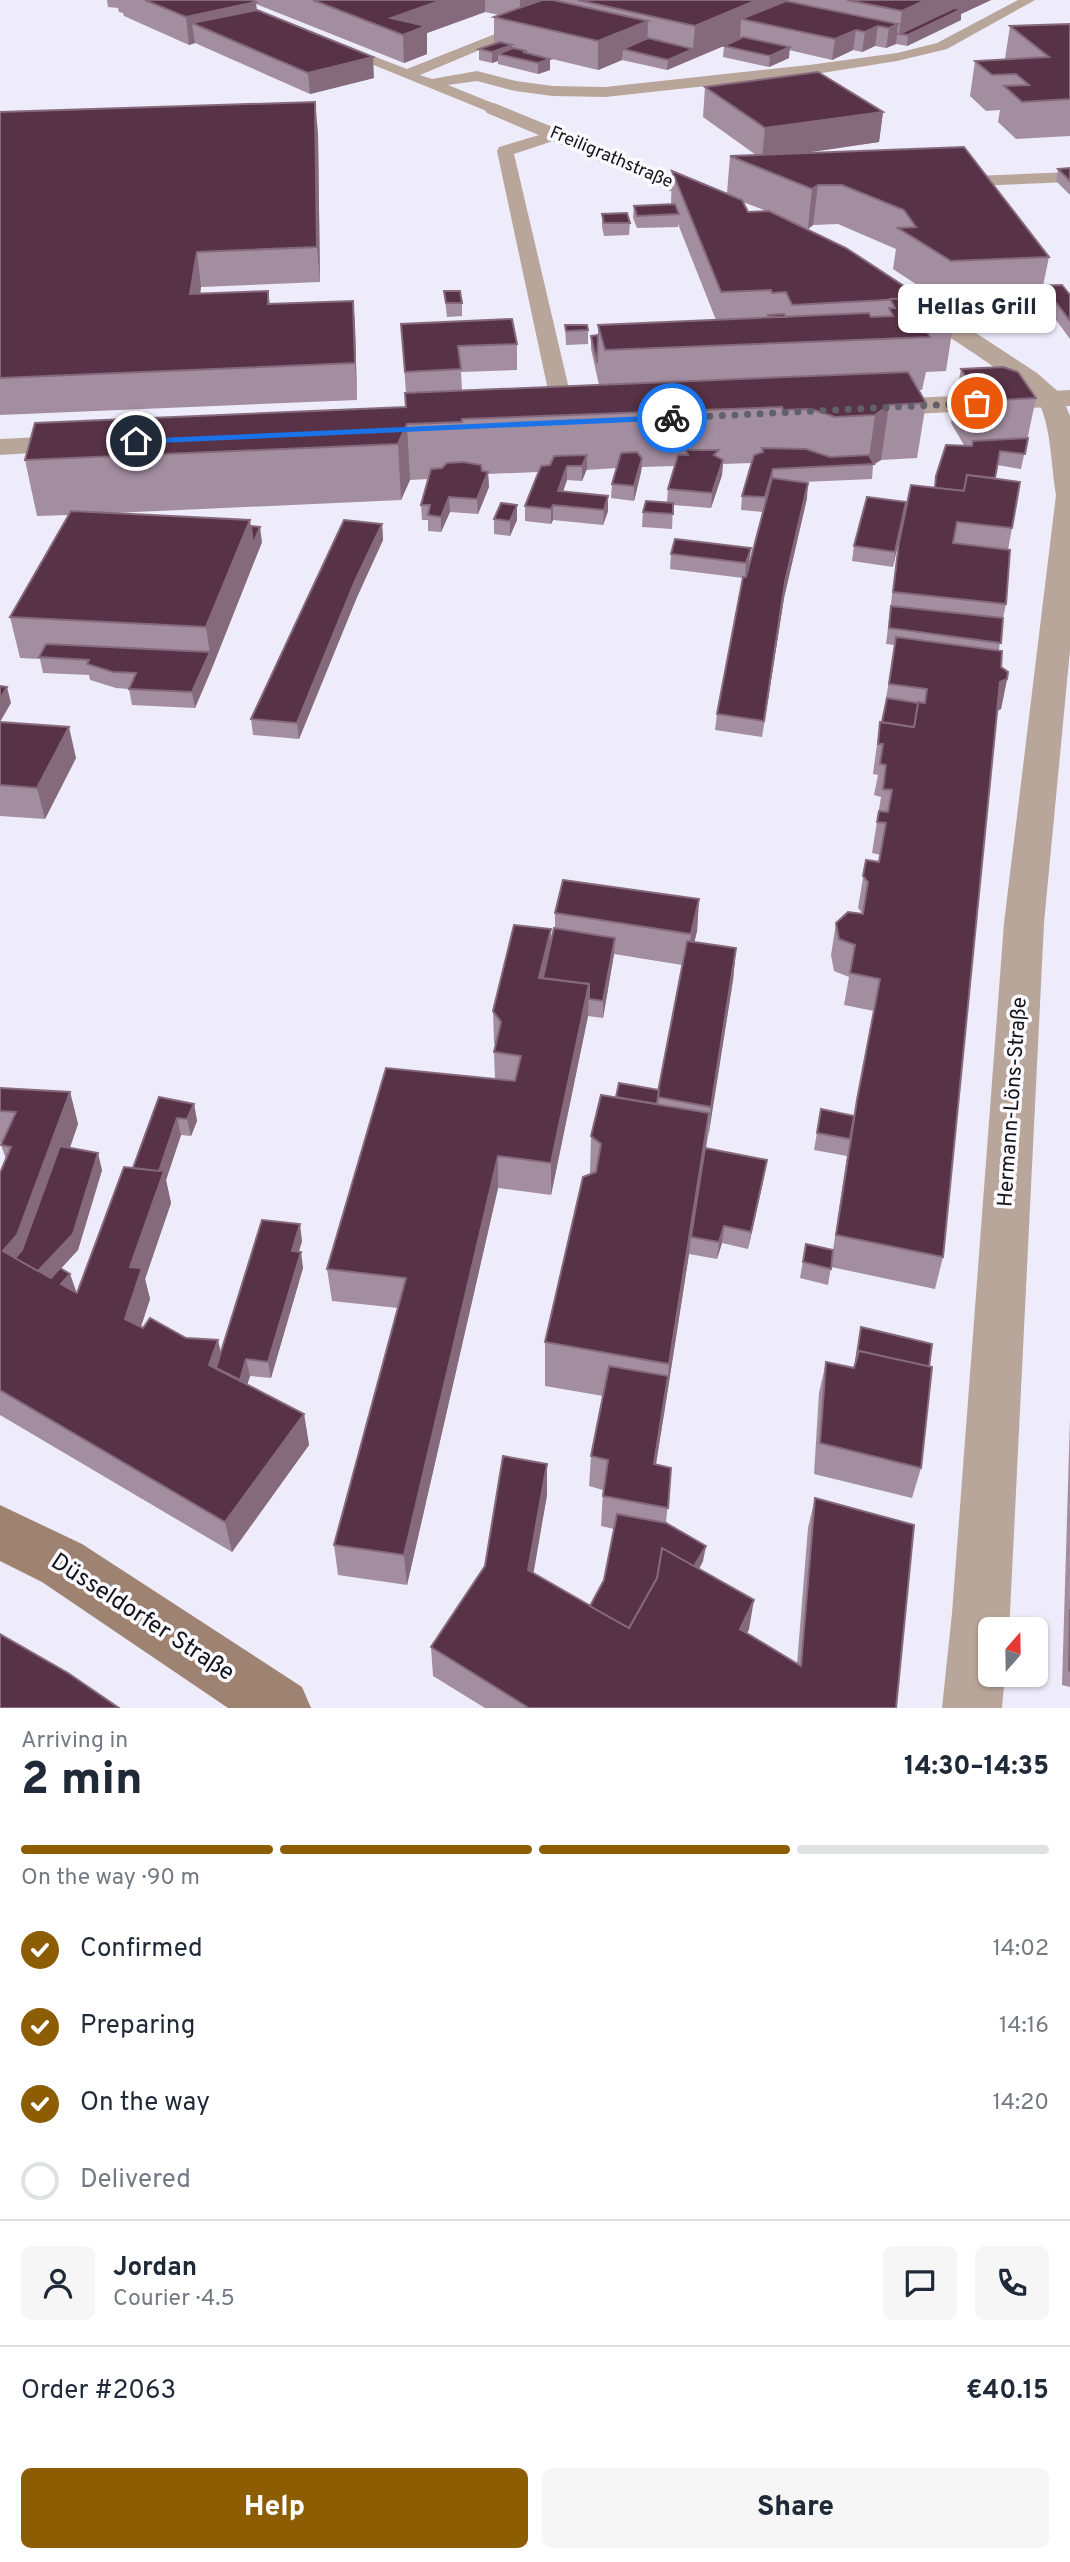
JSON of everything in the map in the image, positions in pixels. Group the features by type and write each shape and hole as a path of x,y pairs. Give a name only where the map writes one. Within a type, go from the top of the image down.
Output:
{"main road":[{"name":"Düsseldorfer Straße","path":"0,1532 62,1563 281,1708"}],"street":[{"name":"Freiligrathstraße","path":"494,109 744,214"},
{"path":"896,291 1061,399"},
{"path":"846,410 1061,399"},
{"name":"Hermann-Löns-Straße","path":"972,1708 981,1613 1024,923 1070,496 1061,399"},
{"path":"555,423 593,421"},
{"path":"0,447 109,442"}],"lane":[{"path":"407,75 592,0"},
{"path":"430,84 477,76 515,86 553,91 604,92 809,70 897,57 942,46 1028,0"},
{"path":"319,40 494,109"},
{"path":"555,423 546,335 505,150 556,135"},
{"path":"931,183 1070,177"},
{"path":"695,193 737,191"},
{"path":"520,336 546,335"}],"building":[{"path":"145,0 251,0 256,2 186,17"},
{"path":"313,0 442,0 391,18 426,26 403,35"},
{"path":"542,0 553,0 648,21 598,41 494,17"},
{"path":"578,0 757,0 695,26"},
{"path":"847,0 926,0 902,11"},
{"path":"786,1 898,24 889,28 878,26 865,32 856,30 835,39 741,19"},
{"path":"954,8 962,9 908,35 899,34"},
{"path":"257,10 373,57 308,73 192,23"},
{"path":"1070,24 1070,99 1022,102 1004,86 1029,85 1016,74 992,75 975,61 1049,57 1010,26"},
{"path":"743,37 790,47 770,56 724,46"},
{"path":"648,38 693,49 668,60 623,49"},
{"path":"500,42 512,45 492,52 479,49"},
{"path":"513,48 550,59 538,63 498,54"},
{"path":"818,72 883,112 765,128 705,87"},
{"path":"315,102 317,247 197,252 190,294 268,291 268,304 353,301 355,363 0,378 0,112"},
{"path":"964,147 1049,257 951,261 898,228 916,227 904,210 842,185 818,185 812,189 730,156"},
{"path":"1070,168 1070,181 1058,169"},
{"path":"672,171 742,200 748,212 769,211 846,248 922,298 792,305 786,292 721,292"},
{"path":"675,204 679,214 637,216 634,206"},
{"path":"627,213 630,223 604,223 602,214"},
{"path":"1062,285 1070,295 1070,321 1051,296 997,298 989,287"},
{"path":"444,291 460,291 462,303 446,303"},
{"path":"940,297 954,319 929,320 933,327 924,327 930,337 605,350 598,325 869,313 871,317 893,316 889,308 895,308 890,299"},
{"path":"784,314 786,317 768,315"},
{"path":"512,319 517,344 458,346 461,369 405,372 401,324"},
{"path":"565,325 587,325 588,330 566,331"},
{"path":"598,335 597,363 591,336"},
{"path":"1003,367 1018,372 1036,398 980,401 961,369"},
{"path":"908,372 926,403 889,405 875,415 835,417 811,409 783,410 782,407 462,419 462,422 407,424 398,444 25,460 35,423 406,407 405,393"},
{"path":"1028,438 1025,454 1000,451 995,478 967,475 964,491 935,488 946,445 972,446 973,441"},
{"path":"762,448 806,449 830,457 869,455 874,464 773,469 765,497 742,496 754,455 763,452"},
{"path":"686,450 719,450 714,455 723,460 712,493 668,489 678,455 688,455"},
{"path":"637,452 642,458 634,486 612,484 621,453"},
{"path":"587,455 582,466 567,466 558,491 608,496 604,510 553,505 551,509 525,506 541,466 550,465 554,456"},
{"path":"447,463 481,465 482,471 488,472 477,499 449,497 441,517 428,515 430,505 421,505 431,469 442,468"},
{"path":"967,475 1020,482 1012,528 957,522 953,543 1010,550 1006,604 893,592 899,542 911,485 964,491"},
{"path":"772,478 808,483 785,582 764,721 717,714 743,577 746,577"},
{"path":"867,497 906,502 895,552 854,546"},
{"path":"646,501 673,503 673,514 643,512"},
{"path":"501,503 517,505 510,521 494,519"},
{"path":"71,511 250,520 206,627 10,617"},
{"path":"344,520 382,524 355,581 297,723 251,719"},
{"path":"251,526 260,527 253,544"},
{"path":"675,539 751,548 746,563 671,554"},
{"path":"891,606 1003,618 1001,643 889,628"},
{"path":"896,637 1002,651 1001,667 1008,672 1007,679 1000,682 943,1257 836,1235 857,1100 880,979 850,973 855,945 839,939 836,923 848,912 863,914 868,882 863,876 866,860 879,862 886,823 877,822 879,811 888,812 892,790 883,789 886,765 880,764 883,744 878,744 880,722 914,727 918,702 925,703 927,689 889,684"},
{"path":"46,644 210,652 192,692 129,689 136,673 113,672 87,664 89,660 39,657"},
{"path":"0,686 7,687 0,699"},
{"path":"887,698 918,703 914,727 882,722"},
{"path":"0,722 69,727 37,788 0,785"},
{"path":"563,880 699,899 691,934 555,913"},
{"path":"514,925 551,929 539,978 589,984 551,1163 498,1156 404,1555 334,1545 406,1278 327,1269 386,1068 515,1081 521,1056 494,1052 501,1022 493,1011"},
{"path":"554,928 615,938 603,1001 589,999 589,984 543,978"},
{"path":"687,941 736,948 711,1107 657,1097"},
{"path":"619,1083 659,1090 657,1104 616,1097"},
{"path":"0,1088 70,1092 17,1235 3,1251 51,1278 60,1268 70,1274 61,1284 77,1293 124,1167 164,1171 130,1267 142,1268 125,1319 143,1328 150,1318 186,1338 218,1340 209,1365 304,1414 225,1522 0,1390 0,1173 11,1147 1,1145 16,1112 0,1111"},
{"path":"601,1095 709,1113 669,1364 545,1342 583,1177 596,1172 601,1144 591,1136"},
{"path":"159,1097 194,1104 187,1119 177,1118 159,1171 133,1168"},
{"path":"821,1109 854,1116 850,1139 817,1133"},
{"path":"60,1146 98,1153 73,1234 38,1271 15,1258 22,1250"},
{"path":"705,1148 767,1160 751,1232 724,1226 719,1242 691,1237"},
{"path":"262,1220 300,1224 292,1251 301,1252 268,1362 246,1359 240,1380 216,1368"},
{"path":"806,1244 833,1250 831,1269 803,1262"},
{"path":"861,1327 932,1344 929,1367 859,1351 856,1361"},
{"path":"859,1351 932,1367 921,1468 820,1443 826,1362 854,1368"},
{"path":"609,1366 668,1376 654,1464 671,1468 668,1508 603,1496 608,1460 591,1456"},
{"path":"503,1456 547,1464 528,1570 629,1628 657,1578 662,1548 754,1600 740,1629 801,1666 815,1498 914,1525 896,1708 529,1708 431,1647 485,1566"},
{"path":"617,1514 666,1523 706,1546 694,1566 662,1548 657,1578 629,1628 590,1606 604,1580"},
{"path":"1070,1609 1070,1671 1069,1670"},
{"path":"0,1634 68,1673 119,1708 0,1708"}],"way so far":[{"path":"672,418 977,403"}],"place":[{"name":"Hellas Grill","path":"977,403"}],"route":[{"path":"136,441 672,418"}]}
